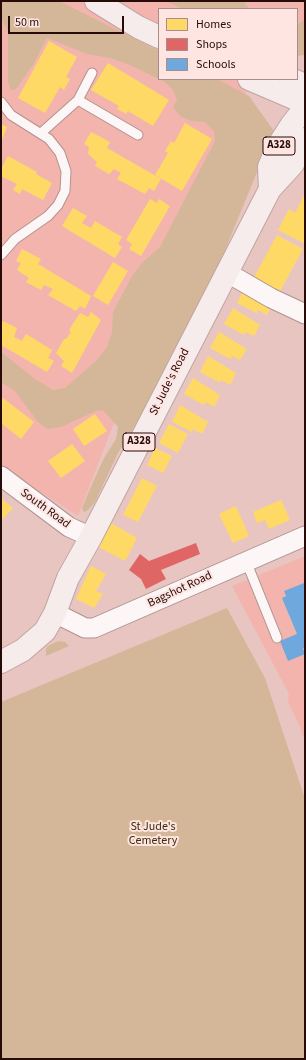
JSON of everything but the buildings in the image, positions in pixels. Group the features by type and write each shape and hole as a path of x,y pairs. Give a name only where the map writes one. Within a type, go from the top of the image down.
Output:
{"main road":[{"path":"96,1 138,27 158,37"},
{"path":"113,1 158,21"},
{"path":"251,80 305,103"},
{"path":"293,80 305,85"},
{"name":"A328","path":"270,189 269,167 292,124 305,108"},
{"name":"St Jude's Road","path":"1,662 23,650 45,631 55,613 68,578 91,537 226,272 270,189 293,164 305,139"}],"street":[{"path":"226,272 271,298 305,314"},
{"name":"South Road","path":"1,476 69,527 91,537"},
{"name":"Bagshot Road","path":"55,613 85,628 94,628 305,536"}],"lane":[{"path":"41,133 78,100 92,73"},
{"path":"78,100 138,135"},
{"path":"1,102 11,115 41,133 55,146 65,162 66,171 65,191 53,212 15,239 1,255"},
{"path":"246,561 277,638"}],"shaded area":[{"path":"1,1 305,1 305,36 298,39 298,8 158,8 158,80 252,80 233,115 78,516 1,467"},
{"path":"305,556 305,741 288,702 289,694 232,586"}],"green space":[{"path":"1,1 59,1 158,50 158,79 128,64 110,58 87,54 47,38 33,65 16,89 11,90 8,83 8,31 1,18"},
{"path":"166,1 244,1 248,8 181,8"},
{"path":"305,19 305,55 298,56 298,24"},
{"path":"161,80 219,80 249,96 274,131 204,301 142,414 118,453 95,502 88,510 84,512 82,508 104,458 116,439 118,427 103,410 96,411 61,427 48,429 38,422 15,391 1,382 1,352 35,379 53,390 65,388 97,360 107,347 112,333 113,312 132,276 142,263 160,247 215,141 214,131 205,122 191,121 180,116 173,107 177,100 173,90"},
{"name":"St Jude's Cemetery","path":"227,608 265,678 305,799 305,1059 1,1059 1,702"},
{"path":"58,641 65,642 69,646 46,656 46,649 48,646"}]}
